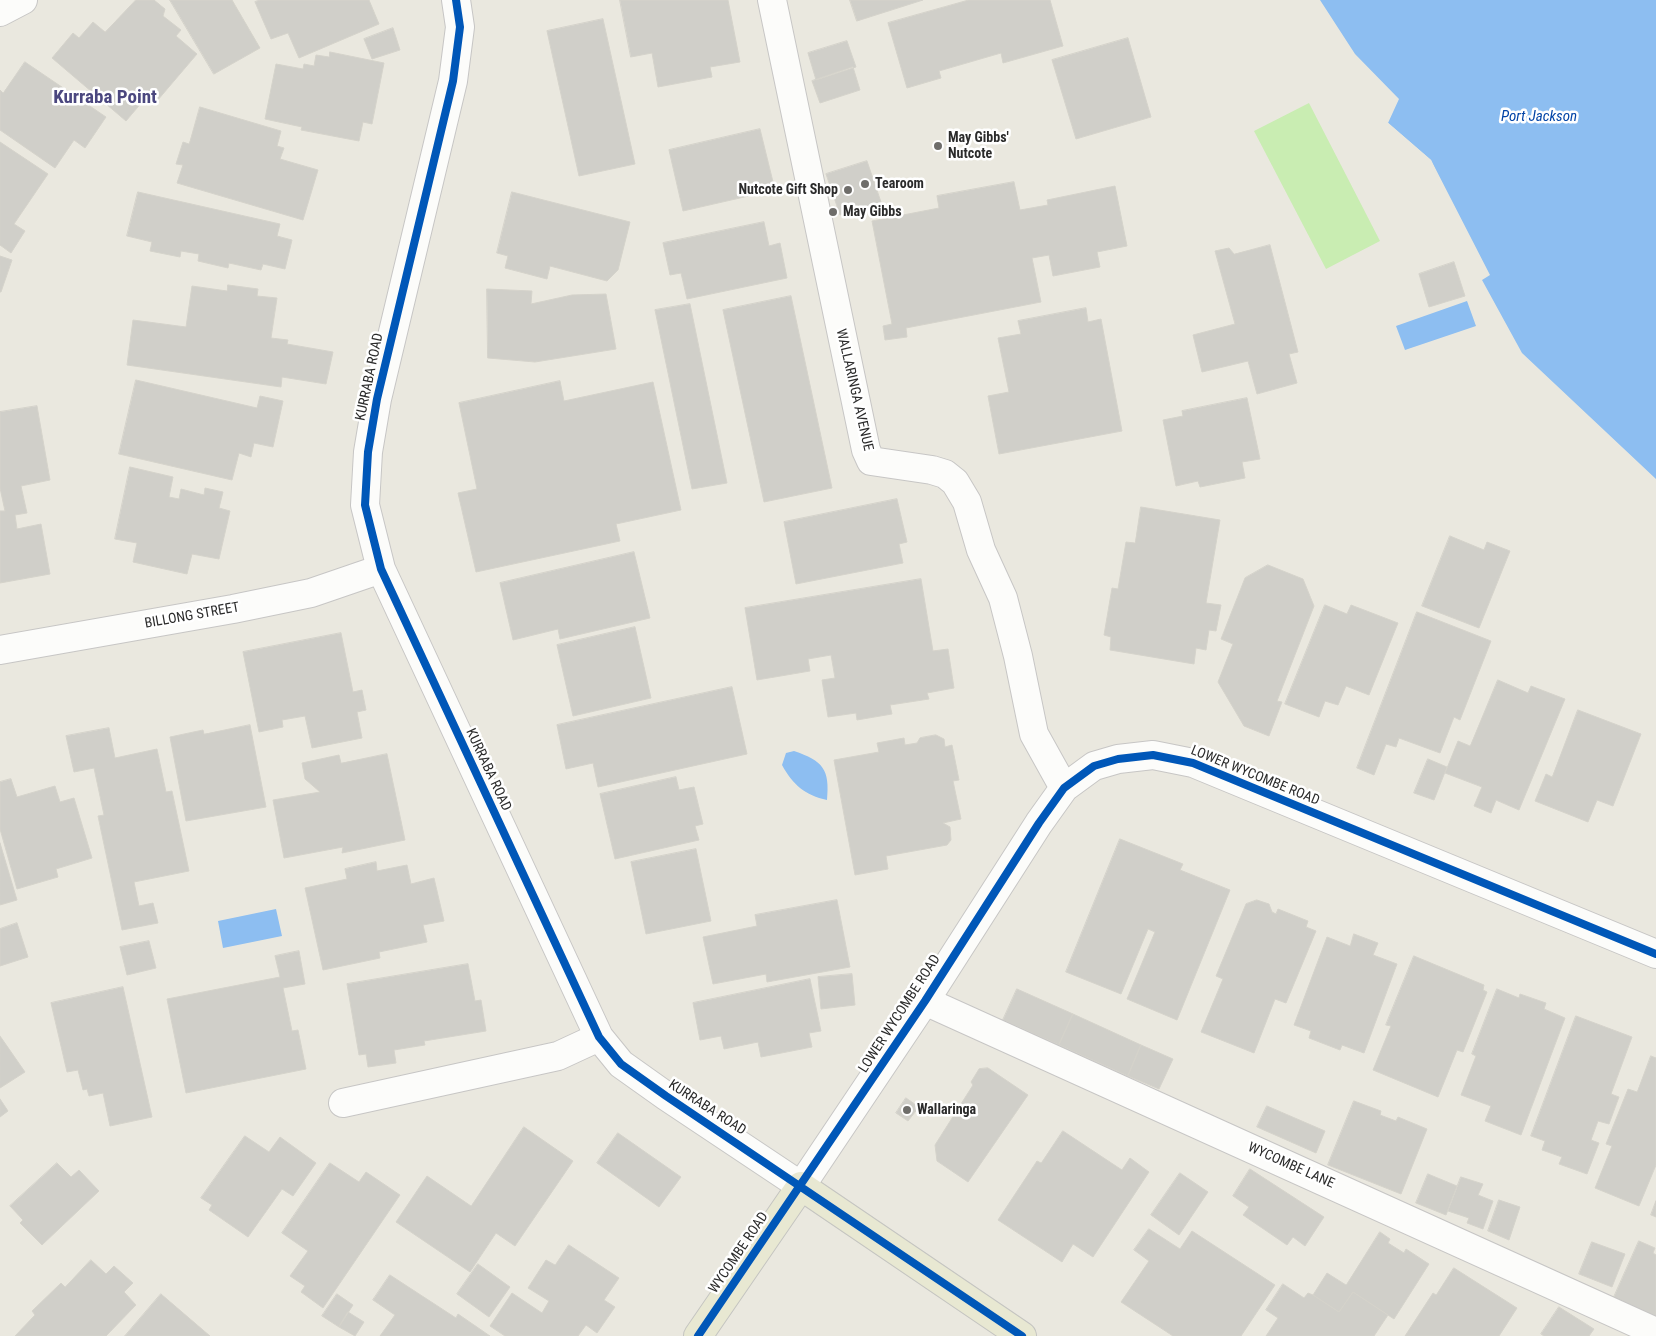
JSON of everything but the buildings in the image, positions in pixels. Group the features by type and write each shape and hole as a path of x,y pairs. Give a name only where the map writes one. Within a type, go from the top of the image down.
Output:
{"main road":[{"name":"WYCOMBE ROAD","path":"698,1336 801,1186"},
{"name":"KURRABA ROAD","path":"801,1186 1022,1336"}],"street":[{"path":"0,12 22,0"},
{"name":"KURRABA ROAD","path":"456,0 460,27 453,82 377,399 368,452 365,505 381,569 599,1036 622,1064 666,1096 801,1186"},
{"name":"WALLARINGA AVENUE","path":"772,0 866,450 871,461 932,470 945,474 955,482 966,502 981,550 1003,598 1018,656 1034,734 1064,788"},
{"name":"BILLONG STREET","path":"0,650 233,609 311,593 381,569"},
{"name":"LOWER WYCOMBE ROAD","path":"801,1186 925,1001 1039,823 1064,788 1094,766 1118,759 1153,754 1193,762 1656,954"},
{"name":"WYCOMBE LANE","path":"925,1001 1656,1332"},
{"path":"343,1102 558,1056 599,1036"}],"green space":[{"path":"1309,103 1380,241 1326,269 1254,131"}],"water":[{"name":"Port Jackson","path":"1320,0 1656,0 1656,479 1522,353 1482,280 1490,275 1431,160 1388,123 1399,99 1355,54"},
{"path":"1467,301 1476,326 1405,350 1396,326"},
{"path":"794,751 812,759 822,768 826,774 827,800 812,795 800,788 786,772 782,765 786,753"},
{"path":"276,909 282,936 223,948 218,921"}],"pier":[{"path":"1386,121 1431,160 1446,194 1429,161 1386,125"}],"cycle path":[{"path":"456,0 460,27 453,81 377,399 368,452 365,505 381,569 599,1037 621,1064 1022,1336"},
{"path":"698,1336 925,1001 1039,823 1064,788 1094,766 1118,759 1153,755 1193,763 1656,954"}],"place":[{"name":"May Gibbs' Nutcote","path":"938,146"},
{"name":"Tearoom","path":"865,184"},
{"name":"Nutcote Gift Shop","path":"848,190"},
{"name":"May Gibbs","path":"833,212"},
{"name":"Wallaringa","path":"907,1110"}],"district":[{"name":"Kurraba Point","path":"105,98"}]}
